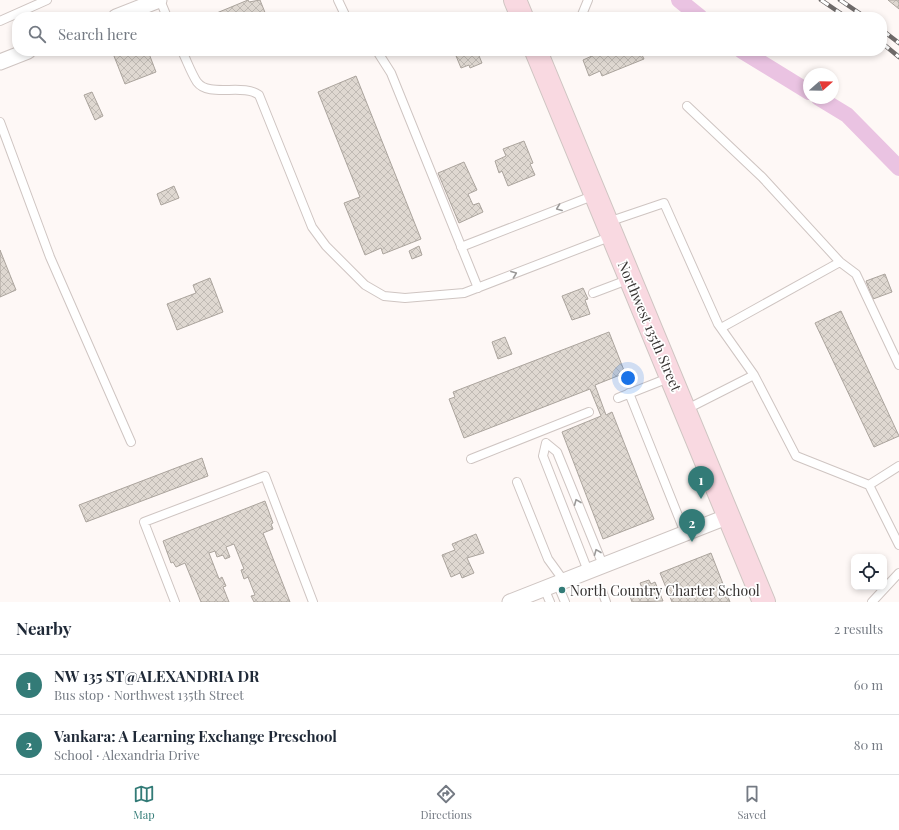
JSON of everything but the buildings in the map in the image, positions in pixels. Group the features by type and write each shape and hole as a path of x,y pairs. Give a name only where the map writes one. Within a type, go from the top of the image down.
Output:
{"main road":[{"path":"515,0 520,12"},
{"name":"Northwest 135th Street","path":"538,56 764,602"}],"street":[{"path":"129,12 160,0"},
{"path":"0,62 15,56"},
{"path":"510,602 554,589 588,571 729,516"}],"lane":[{"path":"20,12 47,0"},
{"path":"160,0 165,12"},
{"path":"338,0 344,12"},
{"path":"582,12 588,0"},
{"path":"0,21 12,16"},
{"path":"184,56 198,83 212,89 253,90 260,95 312,228 326,246 365,285 384,296 405,298 455,295 478,288 610,229 664,203 721,328 754,375 796,456 869,485 899,545"},
{"path":"380,56 391,73 478,288"},
{"path":"687,106 762,177 840,262 856,274 899,365"},
{"path":"0,122 50,257 131,442"},
{"path":"461,246 596,194"},
{"path":"721,328 840,262"},
{"path":"592,293 631,279"},
{"path":"685,410 754,375"},
{"path":"618,398 671,377"},
{"path":"629,393 685,533"},
{"path":"471,459 589,412"},
{"path":"542,431 546,443 543,456 588,571"},
{"path":"546,443 557,452 603,565"},
{"path":"869,485 899,466"},
{"path":"175,602 144,522 265,476 314,602"},
{"path":"517,482 548,559 554,589 565,602"},
{"path":"872,602 899,573"},
{"path":"602,591 606,602"}],"waterway":[{"path":"679,0 694,12"},
{"path":"750,56 803,88"},
{"path":"829,104 847,115 899,168"}],"railway":[{"path":"821,0 839,12"},
{"path":"840,0 858,12"},
{"path":"887,34 899,43"},
{"path":"887,47 899,57"}],"place":[{"name":"NW 135 ST@ALEXANDRIA DR","path":"701,499"},
{"name":"Vankara: A Learning Exchange Preschool","path":"692,542"},
{"name":"North Country Charter School","path":"562,590"}]}
